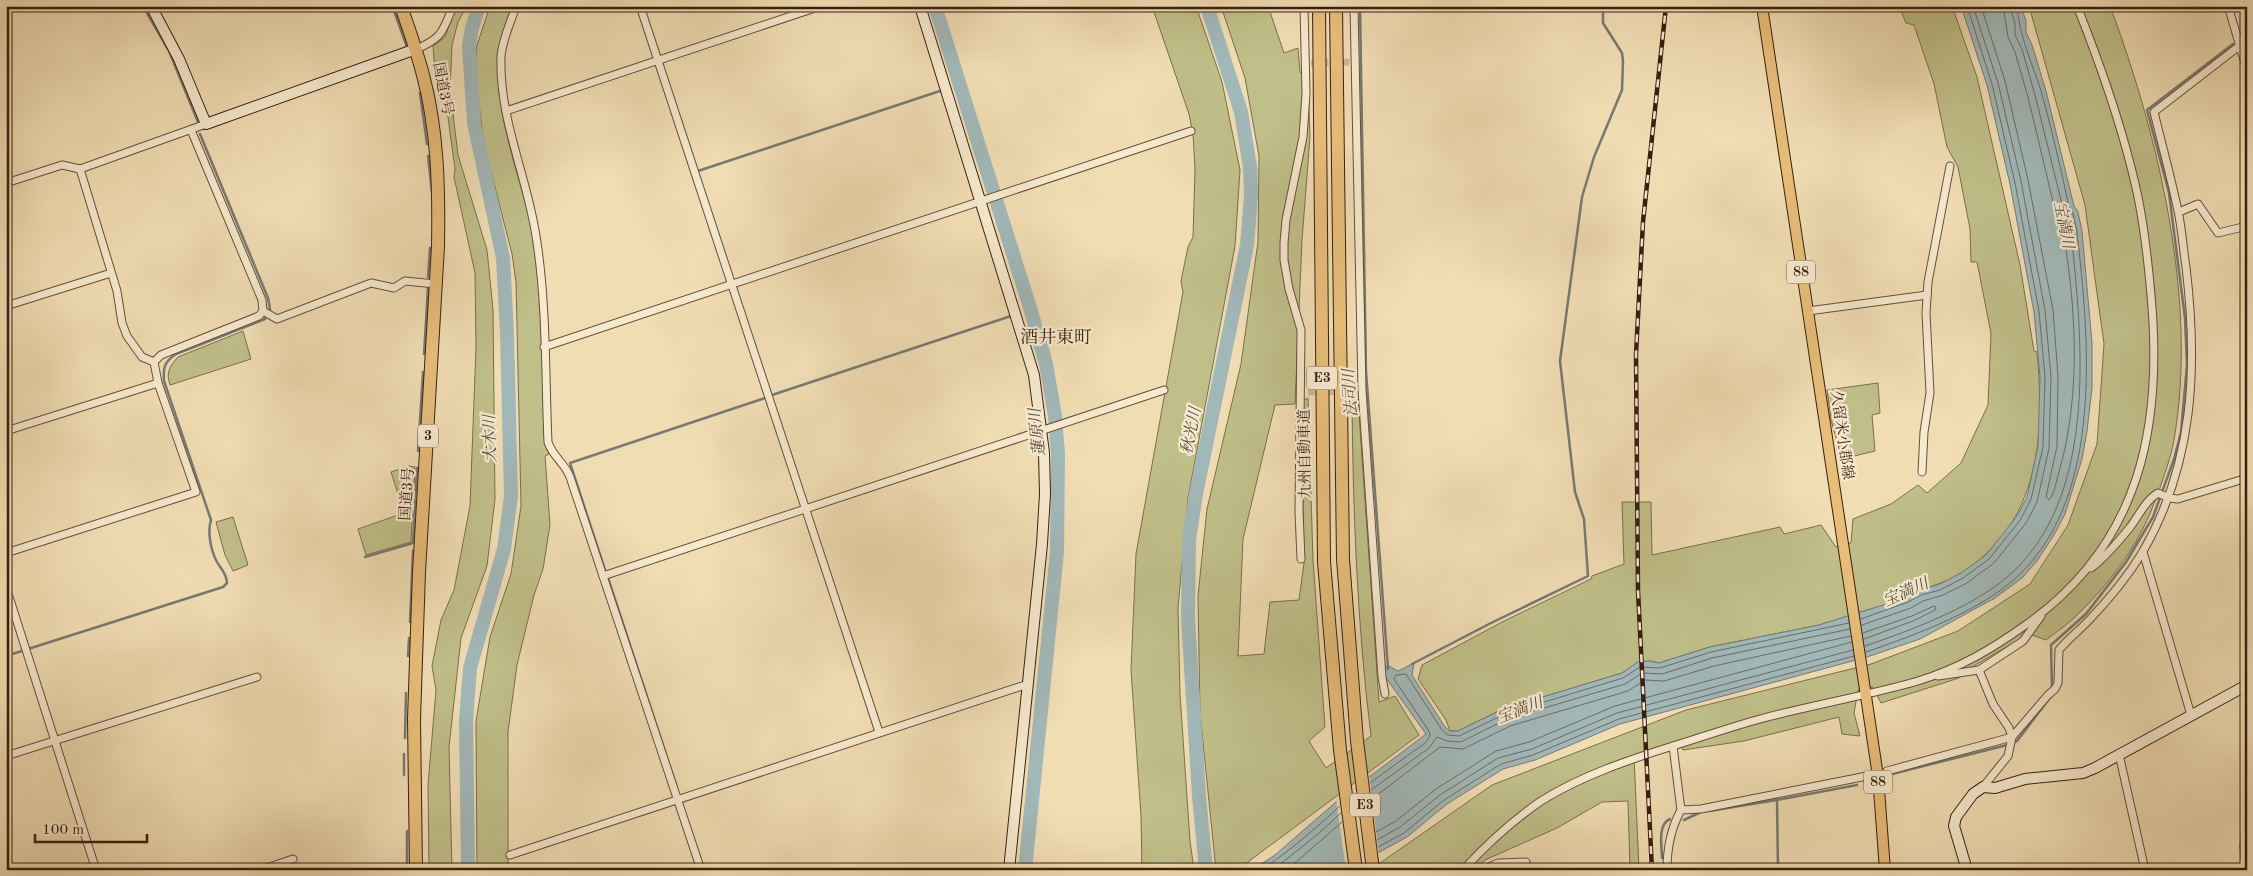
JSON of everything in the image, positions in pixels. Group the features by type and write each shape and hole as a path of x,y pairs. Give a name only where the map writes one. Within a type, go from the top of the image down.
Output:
{"highway":[{"name":"国道3号","path":"401,6 416,49 431,111 437,169 438,246 419,572 414,719 416,870"},
{"name":"九州自動車道","path":"1319,6 1324,562 1340,750 1356,870"},
{"name":"E3","path":"1336,6 1343,559 1357,741 1373,870"}],"main road":[{"name":"久留米小郡線","path":"1762,6 1878,776 1885,870"}],"street":[{"path":"151,6 179,60 206,124"},
{"path":"6,183 62,165 80,169 430,44 442,34 453,6"},
{"path":"516,6 501,56 506,111 512,143 536,235 543,297 548,442 553,455 567,470 701,870"},
{"path":"640,6 879,732"},
{"path":"506,111 821,6"},
{"path":"920,6 982,200 1034,375 1041,431 1045,494 1009,870"},
{"path":"1301,559 1299,512 1304,392 1301,330 1289,289 1284,260 1284,243 1295,166 1303,137 1309,63 1304,6"},
{"path":"1354,6 1358,390 1385,694"},
{"path":"2077,6 2112,104 2137,193 2150,279 2155,368 2149,431 2135,484 2116,526 2083,574"},
{"path":"2228,6 2247,70"},
{"path":"1887,771 2012,737 2055,689 2058,683 2059,650 2112,595 2142,552 2169,498 2186,440 2192,365 2188,287 2179,212 2154,112 2247,40"},
{"path":"190,130 262,300 263,312"},
{"path":"544,347 1190,131"},
{"path":"1922,472 1924,432 1930,393 1927,295 1939,217 1950,166"},
{"path":"80,169 111,273 127,336 142,358 154,362"},
{"path":"2179,212 2198,204 2218,233 2247,226"},
{"path":"6,306 111,273"},
{"path":"263,312 277,319 370,283 394,288 405,281 436,284"},
{"path":"1808,311 1927,295"},
{"path":"154,362 161,355 259,316 263,312"},
{"path":"6,553 196,492 158,383 154,362"},
{"path":"6,431 158,383"},
{"path":"602,576 1164,390"},
{"path":"1463,870 1509,825 1558,791 1589,776 1673,746 1760,719 1930,677 1988,652 2042,613 2083,574 2100,562 2152,496 2158,493 2169,498 2178,499 2247,478"},
{"path":"2142,552 2191,715"},
{"path":"6,587 96,870"},
{"path":"1930,677 1950,676 1979,670 2023,641 2036,626 2042,613"},
{"path":"1967,870 1954,826 1956,817 1973,794 1983,788 2008,756 2012,737 2009,728 1993,704 1979,670"},
{"path":"6,756 257,677"},
{"path":"510,855 1028,684"},
{"path":"1983,788 1995,788 2040,776 2082,773 2095,768 2247,685"},
{"path":"1667,870 1667,856 1674,822 1681,810 1673,746"},
{"path":"2119,754 2145,870"},
{"path":"1681,810 1701,809 1867,776"},
{"path":"2246,870 2244,847 2247,817"},
{"path":"261,870 293,859"},
{"path":"1482,870 1498,863 1526,862 1526,870"}],"shaded area":[{"path":"456,6 467,6 458,22 452,45 450,89 458,155 487,250 493,310 495,499 487,566 461,638 449,747 452,870 429,870 428,785 436,690 432,666 441,620 454,590 470,506 476,347 475,273 454,177 455,169 444,88 435,72 433,46 445,37"},
{"path":"490,6 514,6 500,47 498,75 500,98 509,145 528,214 537,261 543,339 545,444 549,454 545,456 550,525 543,569 534,595 517,665 508,732 508,870 477,870 476,721 490,637 511,574 521,506 516,282 512,254 484,144 475,73 477,45"},
{"path":"1152,6 1196,6 1222,82 1240,170 1235,246 1188,498 1178,608 1180,694 1190,841 1194,870 1142,870 1141,816 1131,670 1136,554 1183,292 1181,281 1188,247 1193,237 1195,169 1193,134 1189,114"},
{"path":"1221,6 1268,6 1284,53 1298,48 1300,72 1308,79 1310,137 1302,240 1295,404 1275,405 1243,539 1238,656 1264,654 1270,602 1299,600 1304,563 1301,402 1308,398 1313,560 1325,727 1309,741 1326,768 1371,736 1359,610 1353,484 1352,400 1358,400 1379,702 1395,696 1419,735 1237,870 1216,870 1200,713 1198,596 1207,509 1241,364 1258,242 1259,156 1245,78"},
{"path":"1899,6 1952,6 1977,77 2020,265 2034,351 2037,352 2040,415 2032,476 2022,504 2007,529 1987,553 1961,573 1906,598 1819,625 1710,647 1659,663 1650,661 1638,662 1622,673 1503,709 1458,731 1450,731 1446,720 1418,679 1422,665 1504,621 1591,579 1592,576 1624,564 1622,502 1651,502 1652,555 1780,527 1784,534 1821,525 1836,547 1851,543 1853,519 1891,504 1918,485 1927,493 1961,463 1988,405 1991,333 1977,262 1971,262 1970,229 1958,167 1947,147 1934,84 1914,25 1906,23"},
{"path":"2029,6 2110,6 2128,57 2158,164 2177,276 2181,332 2180,387 2174,440 2160,489 2143,529 2128,554 2110,578 2077,615 2046,640 2029,634 1970,668 1959,678 1881,703 1873,687 1858,690 1854,713 1860,736 1842,734 1839,717 1744,741 1683,750 1678,741 1634,755 1639,870 1630,870 1628,801 1602,802 1557,828 1485,860 1475,870 1370,870 1492,785 1686,710 1871,664 1958,631 2030,584 2068,525 2097,444 2104,344 2085,205"},
{"path":"243,331 251,359 170,385 169,370 178,357"},
{"path":"1878,383 1880,413 1872,415 1875,451 1842,459 1831,420 1827,390"},
{"path":"409,466 415,467 411,542 366,555 358,529 404,513 391,472"},
{"path":"233,517 248,565 233,571 225,555 216,522"}],"water":[{"name":"宝満川","path":"1961,6 2021,6 2026,21 2026,32 2032,45 2046,91 2074,206 2078,212 2082,231 2092,343 2092,388 2087,431 2082,459 2065,514 2037,561 2022,578 1995,598 1920,639 1867,657 1620,724 1535,760 1503,769 1447,804 1407,837 1376,854 1354,870 1252,870 1275,855 1336,802 1426,734 1386,678 1383,667 1389,666 1398,671 1414,663 1412,675 1445,727 1450,731 1458,731 1503,709 1622,673 1638,662 1650,661 1659,663 1710,647 1819,625 1906,598 1919,590 1938,585 1961,573 1986,555 2017,516 2027,497 2038,446 2040,377 2034,312 2010,184 1987,85"}],"pier":[{"path":"1369,774 1379,855 1358,870 1346,870 1336,799"}],"waterway":[{"path":"143,6 169,51 198,122"},
{"name":"大木川","path":"468,870 466,721 470,668 504,549 511,496 507,332 503,258 474,123 469,46 479,6"},
{"name":"蓮原川","path":"935,6 1031,311 1046,364 1055,416 1058,454 1057,552 1025,870"},
{"name":"秋光川","path":"1206,870 1199,796 1188,619 1189,540 1196,494 1247,245 1251,195 1250,167 1241,112 1207,6"},
{"name":"法司川","path":"1360,6 1366,371 1388,669"},
{"path":"1412,664 1588,576 1584,519 1575,492 1560,361 1582,197 1594,157 1622,90 1622,53 1603,23 1603,6"},
{"path":"393,8 407,47"},
{"path":"2242,38 2247,34"},
{"path":"2052,689 2051,645 2086,614 2126,562 2153,517 2174,459 2181,432 2187,365 2185,318 2169,193 2147,110 2233,44"},
{"path":"698,171 943,90"},
{"path":"420,93 427,144"},
{"path":"6,656 223,587 227,583 225,574 213,552 210,541 211,520 164,381 164,369 169,360 176,354 265,319 270,309 268,298 200,134"},
{"path":"428,156 432,192"},
{"path":"428,277 430,248"},
{"path":"424,354 428,287"},
{"path":"772,395 1011,316"},
{"path":"418,451 423,372"},
{"path":"605,570 570,463 765,398"},
{"path":"365,557 413,543 417,468"},
{"path":"410,622 413,551"},
{"path":"608,578 677,788"},
{"path":"408,656 409,638"},
{"path":"405,738 406,693"},
{"path":"1892,774 2011,744 2017,741 2052,695"},
{"path":"404,754 404,775"},
{"path":"1778,870 1777,800 1857,785"},
{"path":"1709,811 1777,800"},
{"path":"1684,820 1701,812"},
{"path":"1662,858 1663,826 1670,819"},
{"path":"407,831 407,870"}],"tunnel":[{"path":"1311,63 1351,62"},
{"path":"1308,392 1354,391"}],"railway":[{"path":"1652,870 1638,591 1636,354 1643,222 1666,6"}],"district":[{"name":"酒井東町","path":"1056,338"}]}
